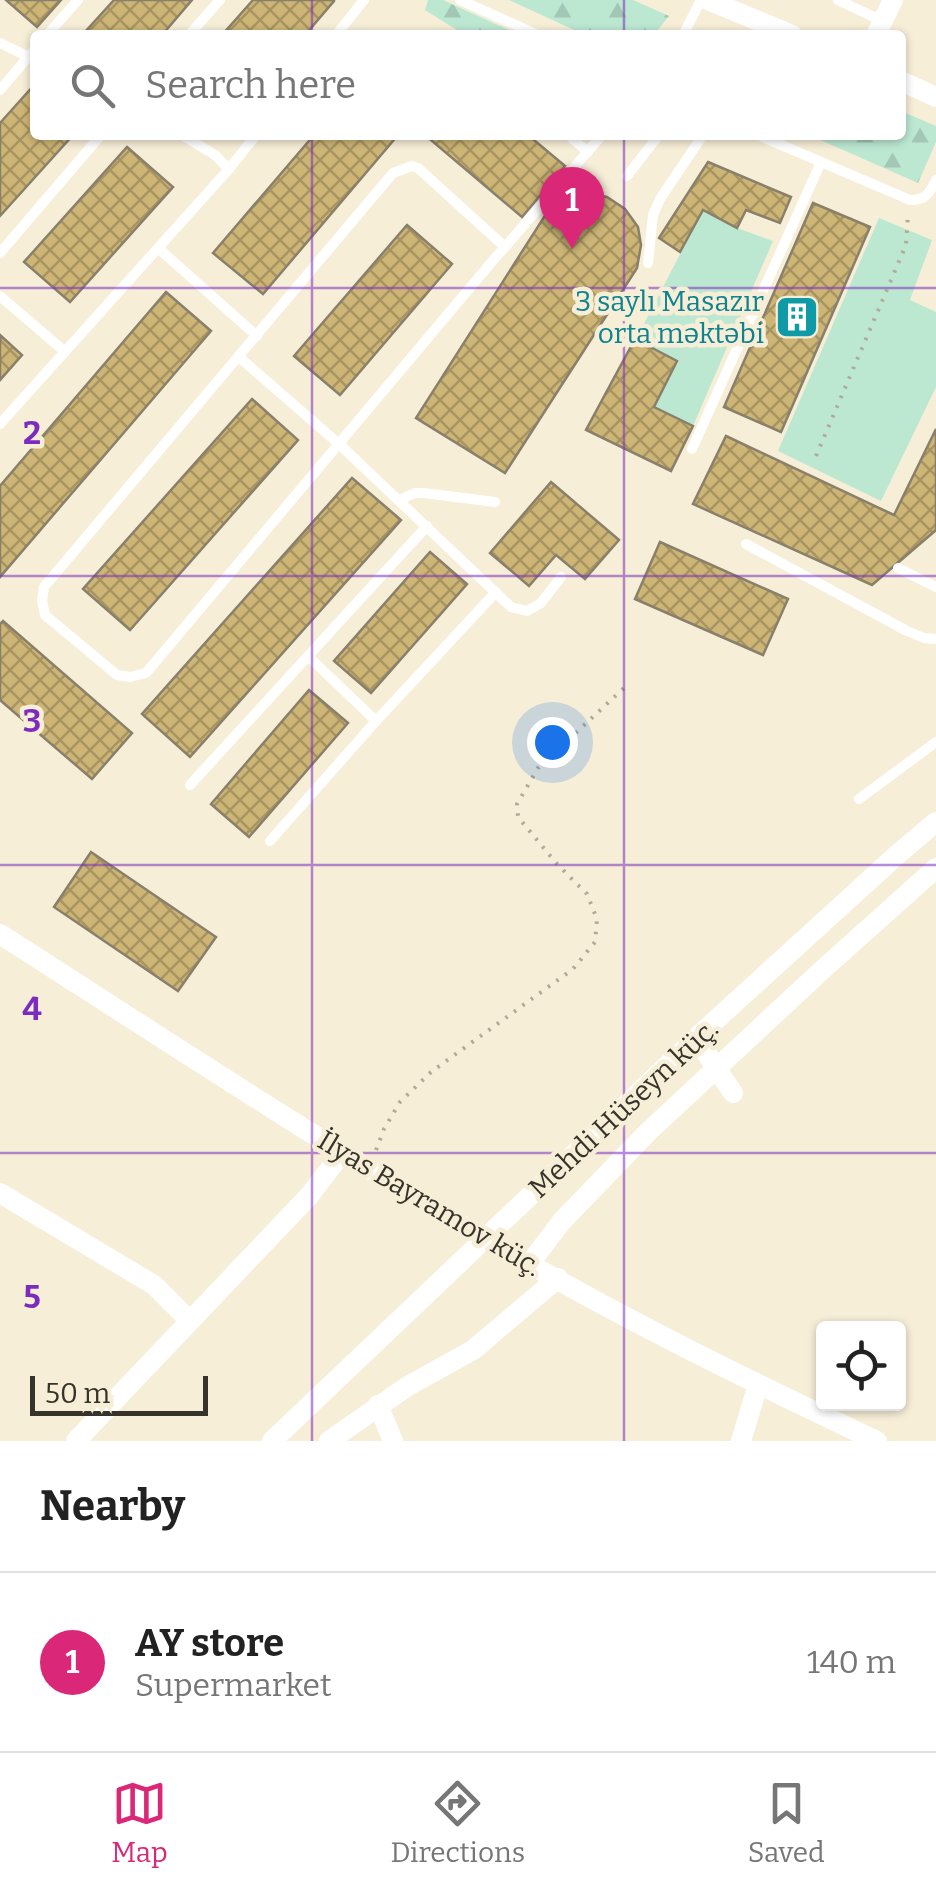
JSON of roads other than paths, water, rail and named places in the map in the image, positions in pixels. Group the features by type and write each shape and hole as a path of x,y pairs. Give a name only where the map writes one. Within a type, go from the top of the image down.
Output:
{"street":[{"path":"705,0 764,30"},
{"path":"879,28 892,0"},
{"path":"906,83 936,97"},
{"name":"Mehdi Hüseyn küç.","path":"272,1441 696,1038 936,822"},
{"path":"530,1263 562,1221 648,1132 932,876 898,854"},
{"name":"İlyas Bayramov küç.","path":"0,934 484,1238 648,1329 878,1441"},
{"path":"696,1038 732,1093"},
{"path":"76,1441 309,1196 342,1152"},
{"path":"0,1193 154,1285 189,1320"},
{"path":"329,1441 378,1405 472,1350 558,1278"},
{"path":"741,1441 758,1385"},
{"path":"378,1405 394,1441"}],"lane":[{"path":"51,30 78,0"},
{"path":"193,30 220,0"},
{"path":"340,30 364,0"},
{"path":"460,0 527,30"},
{"path":"686,30 705,0"},
{"path":"838,0 879,28"},
{"path":"0,42 30,54"},
{"path":"0,90 30,58"},
{"path":"0,253 97,140"},
{"path":"190,140 229,168"},
{"path":"0,424 252,140"},
{"path":"574,140 588,152"},
{"path":"505,247 424,172 412,166 393,173 44,587 45,615 117,675 130,678 146,674 598,140"},
{"path":"627,176 655,140"},
{"path":"648,263 653,215 700,140"},
{"path":"770,140 910,200 929,195 936,180"},
{"path":"692,449 821,162"},
{"path":"158,248 257,336"},
{"path":"0,296 64,351"},
{"path":"239,357 512,607 527,611 540,603 561,577"},
{"path":"398,500 424,494 495,502"},
{"path":"190,785 427,526"},
{"path":"746,544 930,638 936,648"},
{"path":"898,568 936,588"},
{"path":"270,841 496,592"},
{"path":"309,656 376,721"},
{"path":"859,800 936,742"}],"place":[{"name":"AY store","path":"572,249"},
{"name":"3 saylı Masazır orta məktəbi","path":"797,317"}]}
